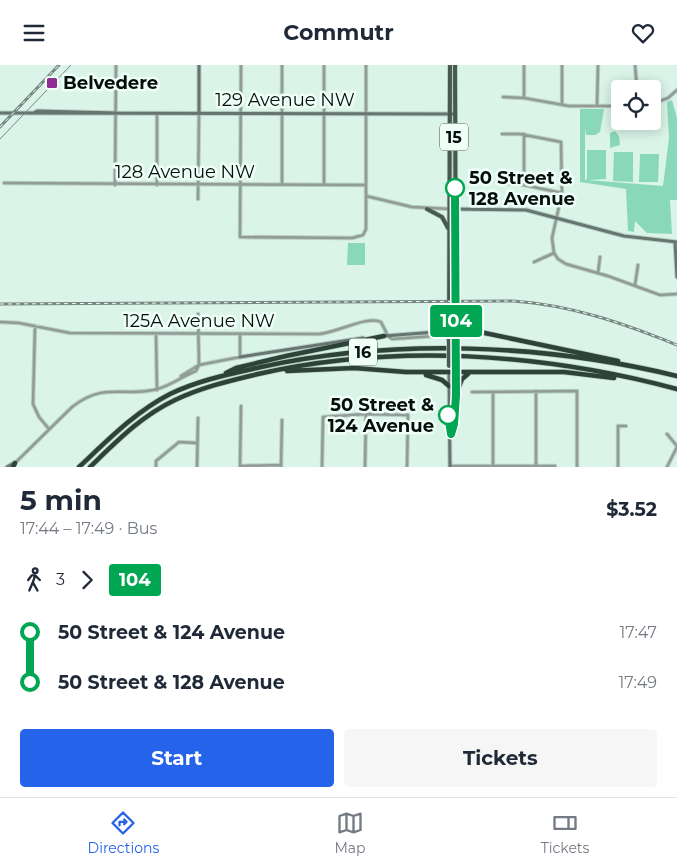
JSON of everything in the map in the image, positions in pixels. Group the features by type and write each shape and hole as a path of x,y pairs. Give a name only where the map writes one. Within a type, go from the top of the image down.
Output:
{"highway":[{"path":"456,309 460,320 469,329 564,348 651,370"},
{"path":"449,336 480,332"},
{"path":"220,376 236,368 286,355 386,336"},
{"name":"16","path":"79,467 123,425 148,407 186,387 220,376 318,357 415,349 556,355 677,376"},
{"name":"16","path":"90,467 137,423 174,400 208,386 273,371 368,358 466,357 553,365 677,389"},
{"path":"273,371 354,368 404,372 564,373 636,380"},
{"path":"404,372 438,378 449,386"},
{"path":"456,395 462,379 468,373"}],"main road":[{"name":"15","path":"450,65 452,209"},
{"name":"15","path":"452,114 455,65"},
{"path":"427,209 442,217 450,231"},
{"path":"449,373 450,231 452,209"},
{"path":"452,209 455,253 456,373"},
{"path":"433,331 445,322 449,308"},
{"path":"449,336 456,336"}],"street":[{"path":"115,185 116,65"},
{"path":"198,199 199,65"},
{"path":"241,65 240,237 352,238 364,235 366,229 366,65"},
{"path":"282,65 282,185"},
{"path":"324,65 324,185"},
{"path":"524,65 524,98"},
{"path":"562,65 562,105"},
{"path":"597,106 598,65"},
{"path":"635,65 636,80"},
{"path":"661,101 668,98 677,90"},
{"path":"503,97 524,98 562,105 611,106"},
{"name":"129 Avenue NW","path":"0,113 34,113 37,111 452,114"},
{"path":"157,113 157,185"},
{"path":"502,134 524,134 561,142 562,193 552,238 554,253 558,259 566,265 598,273 662,295 677,294"},
{"path":"524,134 524,185"},
{"name":"128 Avenue NW","path":"4,183 366,185"},
{"path":"500,183 524,185 562,193"},
{"path":"366,196 392,204 427,209 517,209 631,237 676,242 677,277"},
{"path":"534,262 554,253"},
{"path":"598,273 600,257"},
{"path":"636,285 638,265"},
{"path":"7,467 14,465 78,402 93,395 116,390 156,390 196,371 199,365 198,313"},
{"name":"125A Avenue NW","path":"0,322 35,326 63,333 240,334 326,333 371,319 381,323 386,336"},
{"path":"35,326 33,404 38,417 49,429"},
{"path":"199,365 240,357 386,336 433,331 449,336"},
{"path":"156,334 156,390"},
{"path":"240,334 240,357"},
{"path":"386,336 394,339 449,336"},
{"path":"449,373 448,425 451,434"},
{"path":"456,373 450,466 555,466"},
{"path":"536,391 536,467"},
{"path":"472,392 577,391 577,467"},
{"path":"492,392 493,466"},
{"path":"241,406 240,466 281,466 282,420"},
{"path":"365,467 366,414"},
{"path":"322,467 323,417 366,414 408,415 408,467"},
{"path":"197,467 198,417"},
{"path":"618,467 618,426 626,425"},
{"path":"667,434 677,447 667,467"},
{"path":"156,467 156,461 179,442 197,443"}],"green space":[{"path":"672,100 677,118 677,200 670,200 672,234 647,233 635,221 634,232 628,231 626,189 580,182 580,109 604,109 600,132 595,135 586,135 585,128 585,180 587,179 587,150 606,150 606,179 588,180 663,186 669,138 667,102"},
{"path":"615,131 619,136 620,145 610,148 610,133"},
{"path":"614,152 633,152 633,182 613,181"},
{"path":"640,154 659,154 658,182 639,182"},
{"path":"348,243 365,243 365,265 347,265"}],"tram line":[{"path":"0,139 71,65"}],"railway":[{"path":"0,127 59,65"},
{"path":"0,304 513,301 556,306 596,316 637,329 677,345"}],"bus line":[{"name":"104","path":"448,415 448,425 451,434 454,424 456,395 455,188"}],"place":[{"name":"Belvedere","path":"52,83"},
{"name":"50 Street & 128 Avenue","path":"455,188"},
{"name":"50 Street & 124 Avenue","path":"448,415"}]}
